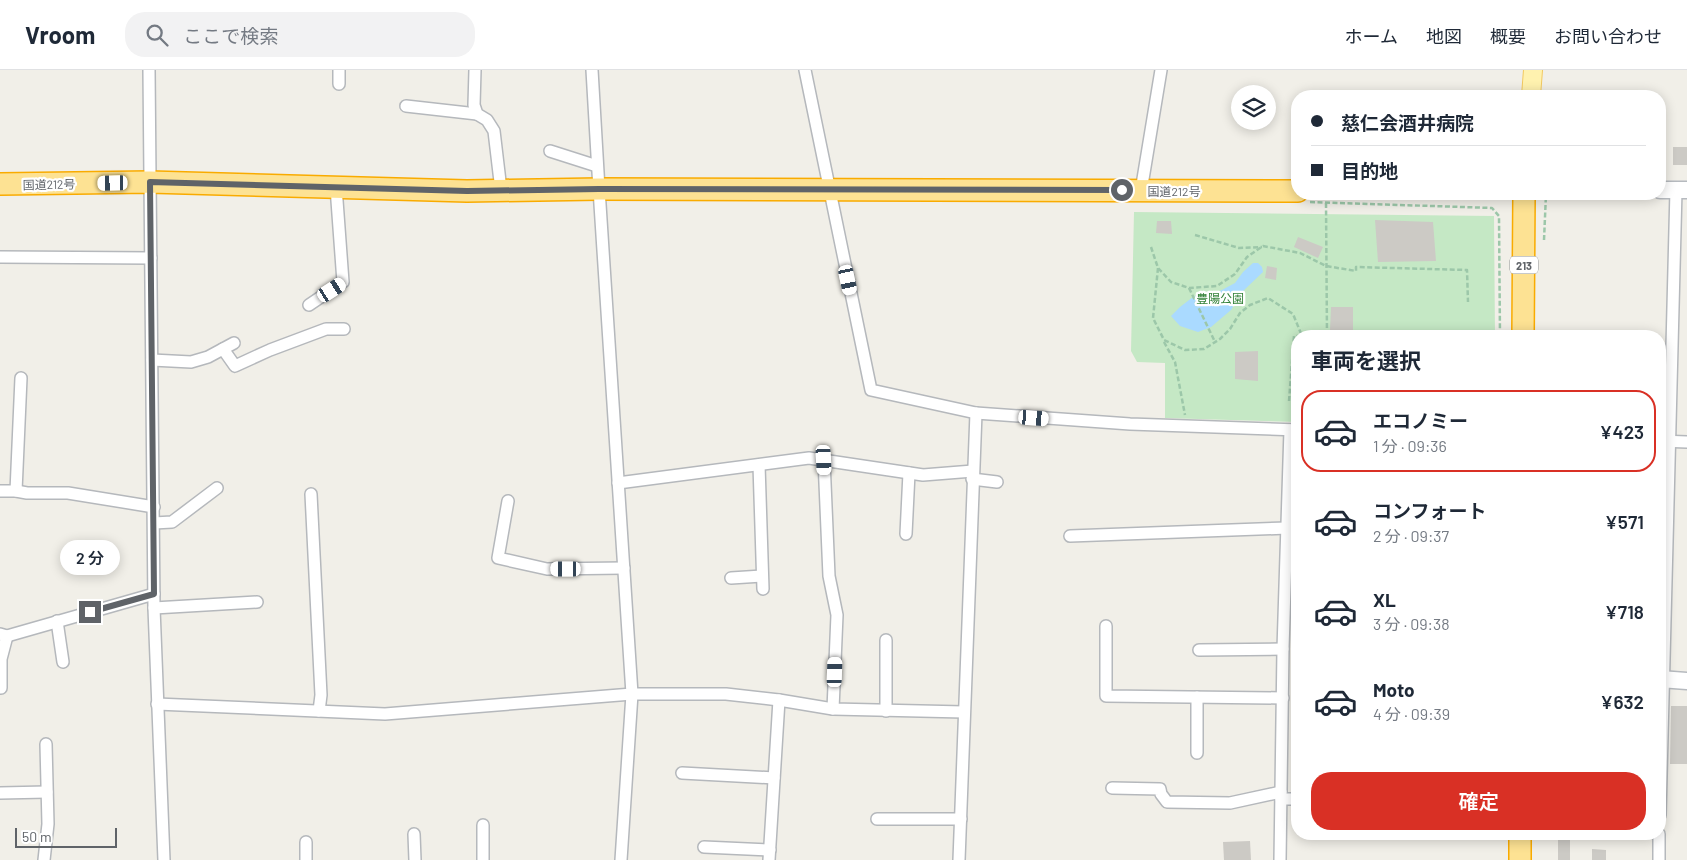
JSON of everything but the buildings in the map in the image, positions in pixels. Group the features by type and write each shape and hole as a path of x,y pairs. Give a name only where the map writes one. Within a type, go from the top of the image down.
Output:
{"highway":[{"name":"国道212号","path":"0,184 150,182 467,191 599,189 1291,191"},
{"name":"213","path":"1523,330 1524,200"},
{"path":"1520,840 1520,860"}],"main road":[{"path":"1531,90 1533,70"}],"street":[{"path":"149,70 154,608 164,860"},
{"path":"339,70 339,84"},
{"path":"475,70 474,105 478,114"},
{"path":"592,70 632,694 621,860"},
{"path":"805,70 871,390 976,414 1130,424 1291,430"},
{"path":"1142,190 1161,70"},
{"path":"406,106 478,114 487,120 494,131 501,190"},
{"path":"550,151 597,166"},
{"path":"309,305 343,282 336,187"},
{"path":"1666,391 1674,190"},
{"path":"0,257 152,258"},
{"path":"223,349 235,366 270,350 326,329 344,329"},
{"path":"152,360 191,362 208,357 234,343"},
{"path":"16,491 21,378"},
{"path":"959,860 976,414"},
{"path":"1666,441 1687,442"},
{"path":"618,483 809,458 923,475 973,475 998,482"},
{"path":"824,460 830,576 837,615 833,710"},
{"path":"759,465 763,589"},
{"path":"906,534 909,473"},
{"path":"1280,860 1283,649 1291,479"},
{"path":"154,523 172,522 217,488"},
{"path":"0,491 68,493 154,507"},
{"path":"311,494 321,695 319,711"},
{"path":"508,501 498,558 547,569 624,568"},
{"path":"1070,536 1288,528"},
{"path":"731,578 762,576"},
{"path":"1,688 3,635 57,622 154,594"},
{"path":"154,608 257,602"},
{"path":"57,622 63,662"},
{"path":"1106,626 1106,696 1283,698"},
{"path":"886,640 886,710"},
{"path":"1199,650 1283,649"},
{"path":"1666,680 1687,681"},
{"path":"157,704 385,714 632,694 726,694 778,700 833,710 964,712"},
{"path":"1197,697 1197,753"},
{"path":"704,848 769,855 778,700"},
{"path":"44,860 48,824 46,744"},
{"path":"682,773 774,778"},
{"path":"1112,788 1160,789 1167,802 1230,802 1281,795 1291,798"},
{"path":"0,793 47,792"},
{"path":"877,819 961,819"},
{"path":"483,825 483,860"},
{"path":"414,834 414,860"},
{"path":"1659,860 1660,840"},
{"path":"306,842 306,860"}],"path":[{"path":"1544,240 1546,200"},
{"path":"1326,330 1326,203 1492,208 1499,216 1500,330"},
{"path":"1195,235 1239,248 1263,246 1300,254 1326,266 1356,270 1356,267 1467,270 1468,302"},
{"path":"1158,268 1171,282 1189,288 1217,286 1234,274 1247,257 1263,246"},
{"path":"1151,247 1158,268 1154,318 1175,362 1185,417 1184,426"},
{"path":"1189,288 1215,342"},
{"path":"1164,340 1185,350 1204,349 1230,329 1240,314 1250,305 1268,298 1293,314 1298,330"},
{"path":"1289,401 1291,375"}],"green space":[{"name":"豊陽公園","path":"1134,212 1494,216 1495,330 1291,330 1291,422 1165,418 1165,363 1137,362 1131,351"}],"water":[{"path":"1253,263 1258,263 1262,267 1263,272 1242,292 1231,310 1211,327 1198,332 1180,326 1171,316 1193,297 1220,291 1235,283"}],"route":[{"path":"90,612 154,594 150,182 467,191 599,189 1122,190"}]}
